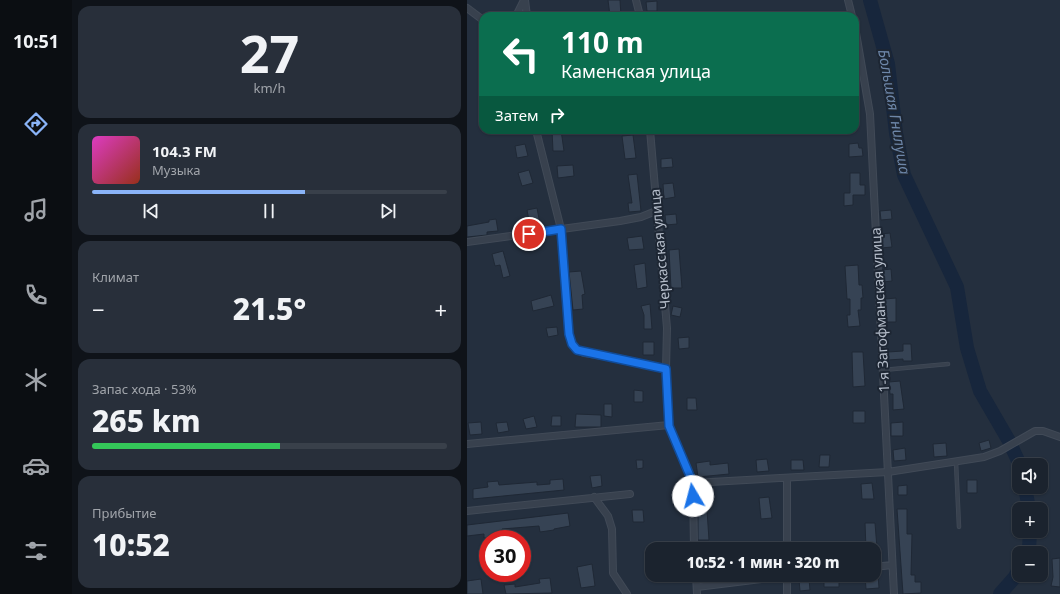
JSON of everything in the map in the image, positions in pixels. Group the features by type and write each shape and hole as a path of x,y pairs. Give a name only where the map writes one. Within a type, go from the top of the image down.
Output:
{"street":[{"path":"518,12 525,0"},
{"path":"525,0 526,12"},
{"path":"636,0 638,12"},
{"path":"848,0 851,12"},
{"path":"467,8 479,17"},
{"name":"1-я Загофманская улица","path":"859,50 870,114 894,594"},
{"path":"536,134 561,229 569,334 572,344 577,350 666,369"},
{"name":"Черкасская улица","path":"649,134 667,328 666,369 669,426 693,483"},
{"path":"467,242 641,217 656,211"},
{"path":"467,444 669,426"},
{"path":"694,542 693,483 888,472 984,457 1006,448 1035,431 1043,431 1060,437"},
{"path":"787,478 787,542"},
{"path":"467,511 630,494"},
{"path":"594,497 608,516 612,529 613,573 627,594"},
{"path":"881,566 892,565"},
{"path":"697,582 697,594"},
{"path":"697,587 734,582"},
{"path":"787,582 787,594"}],"lane":[{"path":"883,370 948,364"},
{"path":"956,462 959,527"}],"building":[{"path":"608,0 620,0 621,12 610,12"},
{"path":"657,1 657,11 647,11 646,2"},
{"path":"552,134 562,134 564,151 553,151"},
{"path":"633,135 636,158 625,159 622,136"},
{"path":"858,143 859,148 862,148 863,156 849,157 849,144"},
{"path":"525,144 528,156 517,158 515,146"},
{"path":"672,158 673,167 661,168 661,159"},
{"path":"573,165 574,176 558,178 557,166"},
{"path":"529,170 533,183 522,186 518,173"},
{"path":"850,173 860,173 860,185 865,185 865,195 853,195 853,205 844,206 844,193 850,193"},
{"path":"637,174 641,211 629,212 628,203 632,203 628,175"},
{"path":"673,183 675,197 664,199 663,184"},
{"path":"537,208 540,224 530,226 527,210"},
{"path":"891,210 892,219 881,220 880,211"},
{"path":"676,214 677,224 666,225 665,215"},
{"path":"496,219 498,231 487,232 487,235 467,237 467,226 489,222 489,220"},
{"path":"890,233 892,247 881,248 881,234"},
{"path":"642,236 644,249 629,250 627,238"},
{"path":"679,249 682,288 671,288 669,250"},
{"path":"503,251 510,276 503,278 500,265 495,266 492,254"},
{"path":"645,263 647,287 637,289 634,265"},
{"path":"858,265 859,285 862,285 863,298 861,298 861,310 858,310 860,326 848,327 847,315 850,315 850,299 847,299 845,266"},
{"path":"891,269 892,281 883,282 882,270"},
{"path":"581,271 585,294 582,295 583,309 573,310 569,272"},
{"path":"551,295 554,306 533,311 531,301"},
{"path":"896,298 896,322 887,322 885,299"},
{"path":"650,304 652,329 644,329 644,315 641,306"},
{"path":"673,306 682,308 680,317 671,315"},
{"path":"557,327 558,335 548,337 546,328"},
{"path":"689,337 689,348 679,349 678,338"},
{"path":"643,342 654,342 654,355 643,355"},
{"path":"903,344 911,344 912,361 903,361 903,359 888,360 888,352 903,351"},
{"path":"852,352 863,352 865,386 853,387"},
{"path":"900,381 904,409 893,410 893,394 890,394 889,382"},
{"path":"634,390 643,391 643,402 634,402"},
{"path":"687,398 696,398 697,410 687,410"},
{"path":"604,404 612,404 612,417 604,416"},
{"path":"853,411 865,411 865,423 853,423"},
{"path":"576,414 601,415 601,427 575,427"},
{"path":"534,416 537,427 526,429 523,419"},
{"path":"552,416 561,416 561,426 551,426"},
{"path":"481,422 482,434 470,435 468,423"},
{"path":"507,422 509,431 498,433 496,423"},
{"path":"903,422 903,436 891,436 891,423"},
{"path":"989,440 991,448 981,451 979,443"},
{"path":"946,443 947,456 934,457 933,444"},
{"path":"905,448 906,460 894,461 893,450"},
{"path":"820,455 830,455 829,467 819,467"},
{"path":"767,459 769,471 757,472 756,460"},
{"path":"636,460 643,460 643,468 637,469"},
{"path":"791,460 803,460 804,470 791,470"},
{"path":"710,461 710,465 728,463 729,474 698,477 696,463"},
{"path":"601,475 602,486 592,488 590,476"},
{"path":"563,479 564,490 473,499 473,489 488,487 487,482 498,481 499,485 537,482 537,485 550,484 550,480"},
{"path":"967,480 977,480 977,493 967,493"},
{"path":"872,483 874,499 862,499 861,484"},
{"path":"907,485 907,495 898,495 898,486"},
{"path":"769,497 772,518 761,519 759,498"},
{"path":"897,509 907,509 907,534 912,534 911,575 915,575 915,582 921,582 921,593 903,594"},
{"path":"632,510 643,510 644,522 633,522"},
{"path":"698,510 707,510 709,540 698,540"},
{"path":"568,513 570,526 540,532 539,526 502,530 479,530 479,535 467,536 467,525"},
{"path":"865,523 875,523 877,542 866,542"},
{"path":"1060,558 1060,587 1051,586 1053,577 1052,559"},
{"path":"592,564 595,586 581,588 577,567"},
{"path":"550,578 552,593 506,594 504,585 515,584 515,587 540,583 539,579"},
{"path":"479,579 479,582 481,582 483,594 467,594 467,581"},
{"path":"799,582 809,582 810,590 800,591"},
{"path":"824,582 839,582 839,587 824,587"},
{"path":"866,582 879,582 879,588 866,589"}],"waterway":[{"name":"Большая Гнилуша","path":"870,0 888,64 896,133 904,175 957,287 967,348 980,391 1009,441 1017,458"},
{"name":"Большая Гнилуша","path":"1026,494 1028,502"},
{"name":"Большая Гнилуша","path":"1029,546 1030,538"},
{"name":"Большая Гнилуша","path":"1000,594 1012,580"}],"route":[{"path":"529,234 561,229 569,334 572,344 577,350 584,353 622,358 666,369 669,426 693,483 693,496"}]}
